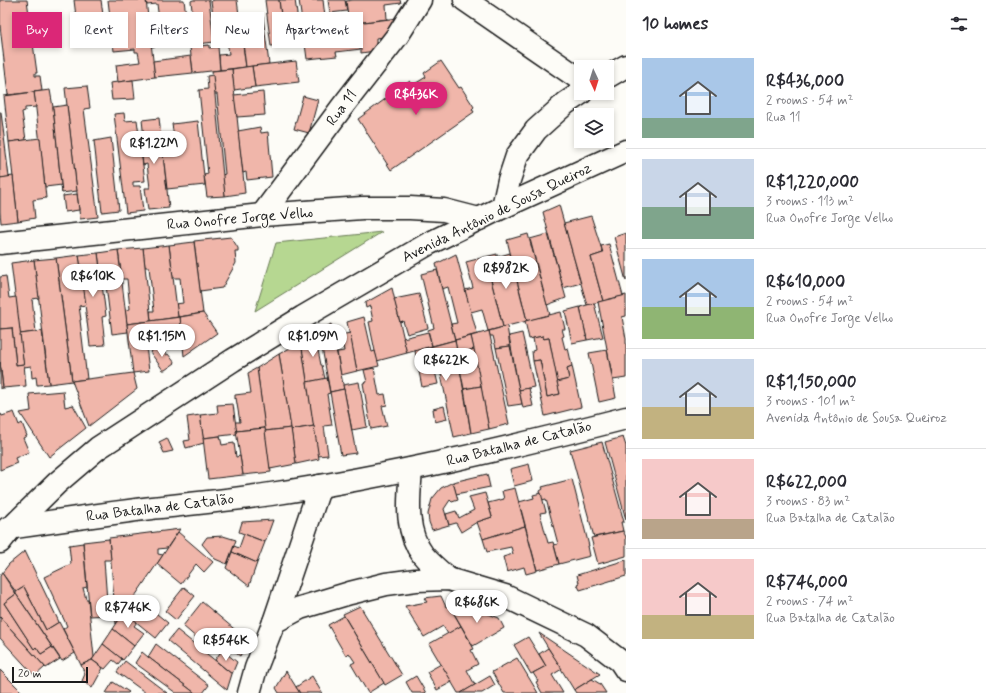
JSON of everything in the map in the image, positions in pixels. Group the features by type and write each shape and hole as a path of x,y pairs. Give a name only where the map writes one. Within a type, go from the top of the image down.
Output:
{"street":[{"name":"Rua 11","path":"262,215 342,107 398,35 420,0"},
{"path":"464,0 574,75"},
{"path":"614,73 626,66"},
{"path":"503,208 509,180 517,156 536,130 574,98"},
{"name":"Avenida Antônio de Sousa Queiroz","path":"4,533 57,483 98,448 162,405 310,313 428,244 626,151"},
{"name":"Rua Onofre Jorge Velho","path":"0,243 262,215 362,208 444,210 479,219"},
{"name":"Rua Batalha de Catalão","path":"4,533 106,514 270,494 320,486 411,469 549,438 626,418"},
{"path":"411,469 408,509 412,535 423,555 448,579"},
{"path":"249,693 256,668 274,622 320,486"},
{"path":"274,622 300,608 350,593 393,583 416,580 448,579 505,596 586,634 620,661 626,670"}],"green space":[{"path":"382,232 255,311 276,243"}],"building":[{"path":"0,0 27,0 29,12 12,12 12,48 34,48 37,73 35,73 35,76 40,76 42,91 8,95 0,26"},
{"path":"74,0 101,0 103,12 75,12"},
{"path":"108,0 146,0 147,12 136,12 136,48 152,48 155,77 118,82 116,65 140,62 138,52 135,52 135,49 114,51 114,48 128,48 128,12 109,12"},
{"path":"146,0 184,0 186,12 158,12 157,4 147,5"},
{"path":"209,0 211,17 211,42 203,43 203,12 192,12 191,1"},
{"path":"237,0 239,12 213,12 211,1"},
{"path":"265,0 279,0 281,12 272,12 271,46"},
{"path":"279,0 295,0 297,12 281,12"},
{"path":"299,0 323,0 324,12 301,12"},
{"path":"328,0 345,0 347,11 330,12"},
{"path":"400,0 401,3 386,5 387,19 363,22 363,12 347,12 346,1"},
{"path":"399,18 385,37 376,38 375,51 361,53 361,49 336,52 337,56 307,59 306,48 363,48 363,22"},
{"path":"264,25 269,64 246,67 244,48 264,48"},
{"path":"209,45 209,48 218,48 220,70 193,73 190,48 203,48 203,46"},
{"path":"228,48 243,48 246,67 220,70 219,55 229,54"},
{"path":"191,56 193,73 155,77 153,61"},
{"path":"296,61 299,82 255,87 252,66"},
{"path":"441,61 474,107 472,109 474,112 391,170 358,119 410,81 413,85 426,77 424,73"},
{"path":"252,66 255,87 234,90 232,69"},
{"path":"232,69 245,193 225,196 222,175 225,174 217,94 214,94 212,71"},
{"path":"213,75 225,196 207,197 204,175 208,174 199,90 208,89 207,76"},
{"path":"133,80 135,99 112,100 110,83"},
{"path":"87,86 90,108 84,109 98,217 80,219 65,88"},
{"path":"50,90 61,185 45,187 34,92"},
{"path":"34,92 36,107 25,108 25,111 22,112 26,140 9,142 4,96"},
{"path":"263,92 265,115 237,117 234,95"},
{"path":"303,96 318,100 309,133 294,129"},
{"path":"67,105 77,191 62,193 53,107"},
{"path":"0,112 9,177 0,178"},
{"path":"124,113 125,121 137,120 145,181 133,182 133,186 140,186 143,211 126,213 114,114"},
{"path":"159,118 169,208 148,210 145,188 150,188 147,164 143,165 140,138 144,138 142,120"},
{"path":"198,121 205,185 167,189 163,154 176,152 172,124"},
{"path":"260,127 261,133 268,132 272,177 247,180 246,172 243,173 238,131"},
{"path":"40,138 46,198 33,200 35,218 18,221 9,142"},
{"path":"111,138 119,210 102,212 94,141"},
{"path":"13,176 18,221 1,223 0,178"},
{"path":"77,194 79,210 65,212 63,196"},
{"path":"559,205 581,283 563,288 543,212"},
{"path":"591,216 603,253 591,257 603,301 587,305 564,223"},
{"path":"626,233 626,281 614,237"},
{"path":"528,234 550,315 527,321 507,240"},
{"path":"548,234 566,298 547,305 530,239"},
{"path":"231,237 238,248 238,251 235,251 236,263 222,288 200,291 194,241"},
{"path":"194,242 203,313 178,317 176,304 183,303 180,278 173,278 169,245"},
{"path":"609,244 623,296 603,301 591,257 603,253 601,246"},
{"path":"169,245 178,317 151,321 150,311 154,311 149,267 145,267 143,248"},
{"path":"143,248 151,321 127,324 125,310 130,309 127,279 122,279 118,250"},
{"path":"118,250 128,332 112,334 106,285 102,285 98,253"},
{"path":"98,253 106,316 102,317 105,345 90,346 79,255"},
{"path":"510,253 527,321 503,327 485,257 497,254 497,257"},
{"path":"456,254 477,334 455,340 451,324 457,323 448,287 442,289 436,264"},
{"path":"79,255 86,305 79,306 87,379 72,381 56,258"},
{"path":"485,257 503,327 488,331 482,309 471,312 465,290 473,288 466,262"},
{"path":"56,258 72,381 49,384 34,260"},
{"path":"34,260 39,298 32,299 36,332 20,334 11,263"},
{"path":"437,270 455,340 432,346 428,330 434,328 421,274"},
{"path":"6,276 9,298 16,297 24,364 16,365 12,328 0,329 0,277"},
{"path":"392,288 407,353 377,361 369,322 373,321 370,306 366,308 365,303"},
{"path":"419,294 428,328 407,334 403,321 400,322 394,299"},
{"path":"626,295 626,316 622,317 626,339 626,378 613,380 598,302"},
{"path":"594,303 603,337 587,340 580,307"},
{"path":"580,307 587,340 572,343 565,311"},
{"path":"561,312 565,329 562,329 564,336 562,337 565,349 568,348 572,366 567,368 569,379 557,382 549,338 543,339 543,336 529,339 525,321"},
{"path":"203,313 217,333 184,356 180,317"},
{"path":"180,317 183,345 178,346 177,336 145,338 149,371 133,373 127,324"},
{"path":"364,317 372,352 375,351 379,366 357,371 347,322"},
{"path":"331,324 344,389 330,392 319,331"},
{"path":"507,326 510,346 496,348 493,336 490,336 489,331"},
{"path":"12,328 16,365 24,364 26,386 3,388 0,362 0,329"},
{"path":"42,331 49,384 37,385 36,377 32,378 31,366 24,367 20,334"},
{"path":"319,331 321,345 317,345 325,379 307,382 301,342"},
{"path":"489,331 509,424 489,429 471,336"},
{"path":"428,332 432,346 407,353 403,338"},
{"path":"350,333 357,371 341,375 337,352 344,351 341,335"},
{"path":"522,333 534,387 519,390 509,336"},
{"path":"471,336 474,349 457,354 455,340"},
{"path":"543,336 543,339 549,338 560,394 547,397 540,360 533,361 532,351 535,350 533,338"},
{"path":"455,340 471,433 454,437 440,370 445,369 444,365 434,367 438,384 422,387 415,351"},
{"path":"301,342 314,426 291,430 279,354"},
{"path":"160,345 166,355 168,354 175,363 165,370 163,370 150,352"},
{"path":"510,346 522,404 508,406 496,348"},
{"path":"474,349 481,386 464,389 457,354"},
{"path":"607,350 616,398 599,402 589,353"},
{"path":"279,354 291,428 265,431 257,368"},
{"path":"540,360 547,397 560,394 557,382 569,379 567,368 572,366 581,407 545,416 533,361"},
{"path":"0,362 3,388 0,389"},
{"path":"257,368 265,428 236,431 235,422 240,422 235,395 251,393 248,373"},
{"path":"374,368 379,395 385,394 387,405 382,406 387,426 371,429 363,383 367,382 364,370"},
{"path":"133,373 137,389 89,426 72,381"},
{"path":"327,378 330,393 327,394 332,425 324,426 328,455 318,456 307,382"},
{"path":"359,382 367,427 352,430 343,385"},
{"path":"481,386 489,429 471,433 464,389"},
{"path":"529,388 533,406 523,408 519,390"},
{"path":"344,389 356,453 341,455 330,392"},
{"path":"63,391 65,407 73,405 86,428 49,457 20,413 31,411 29,394"},
{"path":"233,404 237,434 203,438 200,415 218,413 217,405"},
{"path":"444,406 447,419 435,422 433,409"},
{"path":"14,412 19,425 22,423 27,436 23,438 29,452 15,458 17,463 0,470 0,414 2,416"},
{"path":"200,415 204,443 186,448 184,441 190,440 187,417"},
{"path":"314,426 319,459 296,464 291,430"},
{"path":"265,428 271,472 243,475 236,431"},
{"path":"291,428 296,464 270,469 265,431"},
{"path":"220,436 222,445 234,443 236,457 240,456 243,475 208,479 203,438"},
{"path":"623,437 626,446 626,520 605,442"},
{"path":"167,438 173,451 164,453 159,442"},
{"path":"602,442 624,522 621,522 623,531 594,537 570,450"},
{"path":"529,464 533,481 514,486 510,469"},
{"path":"487,474 490,487 456,494 453,482"},
{"path":"572,479 589,546 590,556 559,564 554,545 558,544 546,499 542,500 540,491 543,489 542,487"},
{"path":"453,482 458,500 452,502 450,500 444,509 449,525 432,530 428,514 432,499 441,488"},
{"path":"515,488 525,526 483,539 477,522 492,517 488,503 504,499 502,491"},
{"path":"485,493 492,517 477,522 461,532 456,523 449,525 446,514 456,511 459,518 474,510 469,497"},
{"path":"541,493 546,512 540,513 548,543 553,542 559,564 537,570 519,502 534,498 533,495"},
{"path":"273,520 265,542 239,532 242,522"},
{"path":"525,526 537,571 526,574 524,567 507,572 503,557 513,554 511,547 487,552 483,539"},
{"path":"180,529 167,548 158,549 158,554 163,555 116,624 109,538"},
{"path":"623,531 626,537 626,556 598,564 591,538"},
{"path":"178,532 213,562 204,572 196,564 181,584 157,564"},
{"path":"244,534 265,542 257,563 232,552 234,546 239,548"},
{"path":"223,536 236,540 227,564 215,559 202,544 207,537"},
{"path":"109,539 111,560 104,560 108,615 90,616 83,542"},
{"path":"83,543 87,587 83,588 86,599 88,599 94,657 92,660 81,665 63,629 67,626 44,577 71,564 69,545"},
{"path":"25,551 59,622 46,630 24,587 16,592 2,573 9,564"},
{"path":"232,552 257,563 249,586 226,568"},
{"path":"626,560 626,576 580,590 577,584 579,583 577,575"},
{"path":"2,573 16,594 4,603 34,649 36,647 41,654 52,647 60,659 46,668 0,617 0,576"},
{"path":"24,587 46,630 59,622 75,653 62,661 16,594 16,592"},
{"path":"184,587 195,596 176,620 165,611"},
{"path":"16,594 52,647 41,654 36,647 34,649 4,603"},
{"path":"135,596 168,623 156,638 124,612"},
{"path":"441,596 446,607 449,605 461,626 448,634 443,626 424,637 405,606 427,602 424,598"},
{"path":"202,602 233,628 214,653 183,626"},
{"path":"465,605 499,618 504,628 473,646 452,610"},
{"path":"360,606 402,675 385,685 343,614"},
{"path":"124,612 137,622 134,626 144,633 134,646 113,629"},
{"path":"344,616 384,683 368,693 351,664 355,662 349,653 346,656 328,625"},
{"path":"0,617 45,667 35,676 0,638"},
{"path":"461,626 474,649 471,650 478,664 467,670 475,685 461,693 458,693 429,644"},
{"path":"233,628 248,640 240,656 222,643"},
{"path":"113,629 134,646 123,660 103,644"},
{"path":"177,630 232,674 227,690 168,641"},
{"path":"539,633 600,674 574,690"},
{"path":"528,637 546,666 531,674 514,645"},
{"path":"103,644 122,659 118,664 113,660 105,669 92,660"},
{"path":"156,644 209,685 203,693 195,693 148,657"},
{"path":"548,648 562,669 552,675 563,693 542,693 536,682 538,681 533,673 546,666 539,654"},
{"path":"222,650 237,662 232,674 215,660"},
{"path":"142,652 195,693 176,693 135,663"},
{"path":"517,658 538,693 504,693 492,672"},
{"path":"92,660 103,668 92,688 82,681 85,674 81,665"},
{"path":"125,661 167,693 146,693 117,672"},
{"path":"441,664 452,682 437,690 427,672"},
{"path":"0,670 23,693 0,693"},
{"path":"286,671 300,693 279,693 276,688"},
{"path":"312,676 322,693 300,693 296,687"},
{"path":"416,676 426,693 412,693 406,682"},
{"path":"490,676 495,685 482,693 461,693"},
{"path":"592,679 600,684 606,693 576,693 574,690"},
{"path":"113,682 129,692 106,693"}]}
